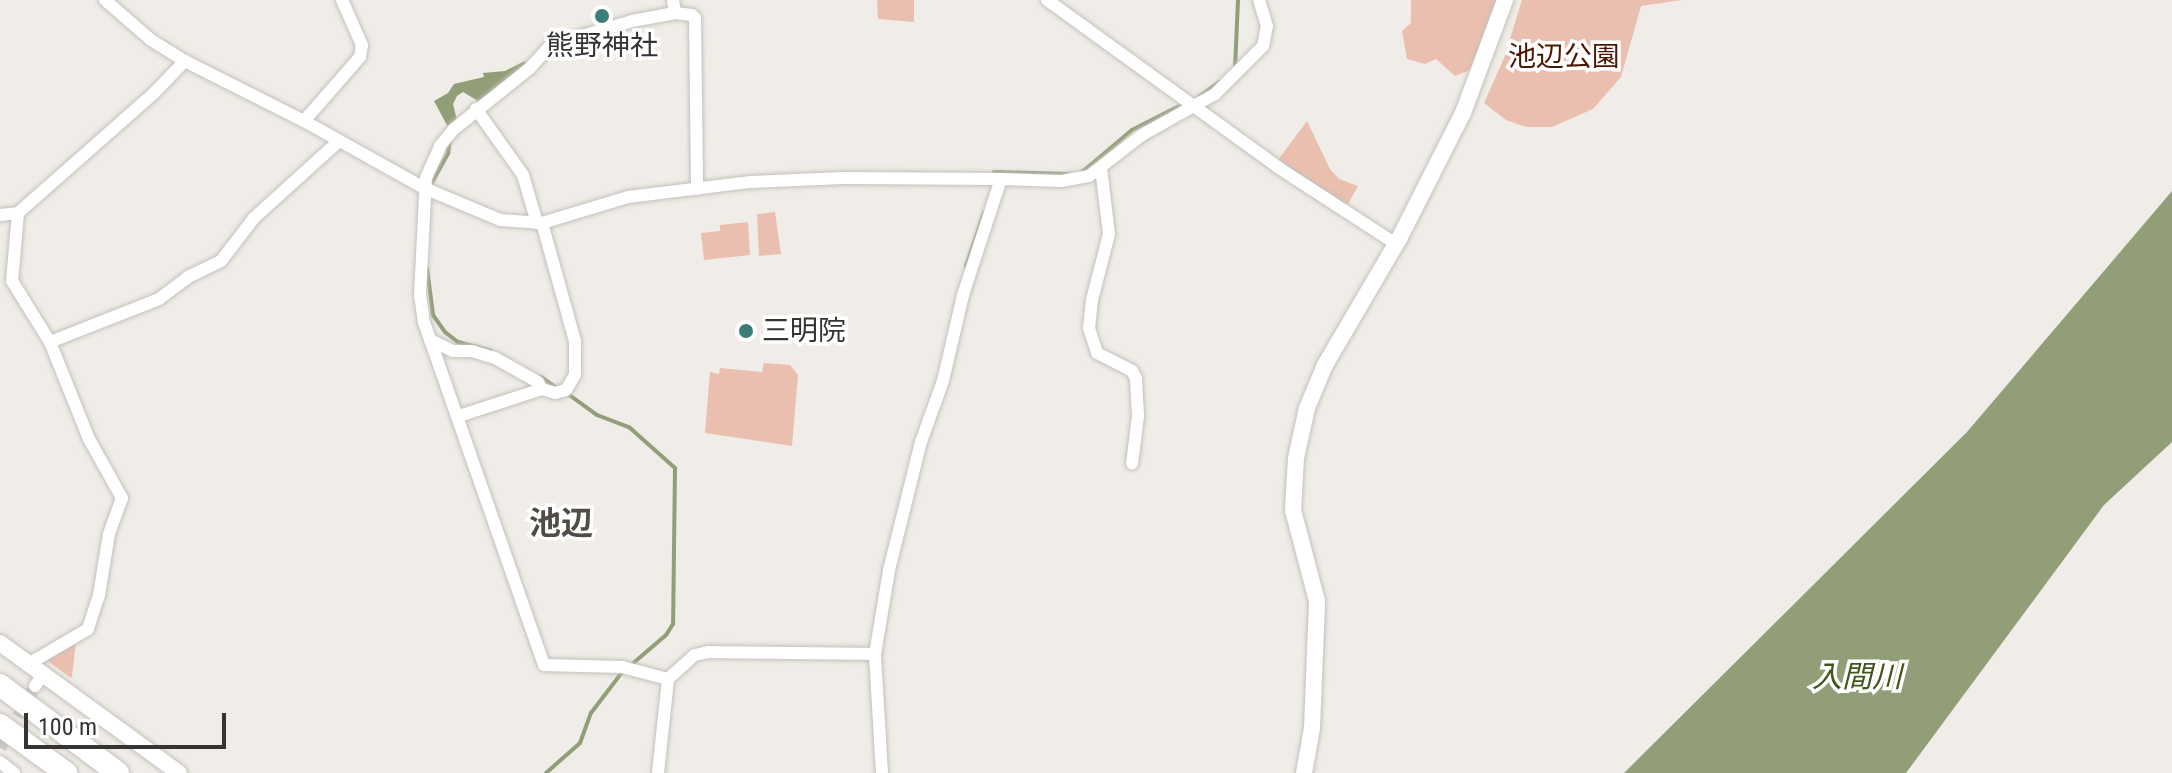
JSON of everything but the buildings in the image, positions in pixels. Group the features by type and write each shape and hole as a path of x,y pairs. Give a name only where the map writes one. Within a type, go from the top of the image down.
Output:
{"highway":[{"path":"0,685 118,773"},
{"path":"0,725 66,773"}],"street":[{"path":"105,0 151,40 185,61 304,121 424,188 487,216 540,223 623,198 697,189 843,178 1061,181 1089,176 1142,135 1215,94 1263,46 1267,26 1259,0"},
{"path":"304,121 360,57 362,45 342,0"},
{"path":"1047,0 1339,210 1396,244"},
{"path":"1304,773 1315,677 1317,601 1295,528 1296,458 1307,408 1325,365 1396,244 1478,79 1505,0"},
{"path":"668,679 627,668 544,665 430,340 420,295 424,188 440,146 476,109 530,68 551,45 674,7 695,18 697,189"},
{"path":"0,215 18,213 149,98 185,61"},
{"path":"459,416 542,389 555,393 566,390 576,364 571,319 523,175 476,109"},
{"path":"50,342 159,299 188,277 221,261 254,218 339,141"},
{"path":"1101,168 1109,234 1092,300 1090,334 1097,353 1132,371 1136,378 1138,416 1132,464"},
{"path":"882,773 875,654 889,570 921,442 943,381 964,294 1001,179"},
{"path":"18,213 12,281 50,342 89,439 118,487 122,503 109,534 99,595 88,629 27,665"},
{"path":"430,340 453,351 472,351 495,358 538,382 542,389"},
{"path":"0,643 27,665 38,681 179,773"},
{"path":"658,773 668,679 695,655 708,652 875,654"},
{"path":"0,762 14,773"}],"green space":[{"path":"877,0 914,0 914,22 878,19"},
{"path":"1411,0 1496,0 1477,61 1470,70 1455,76 1436,59 1425,64 1407,59 1402,31 1411,23"},
{"name":"池辺公園","path":"1522,0 1682,0 1641,6 1621,77 1593,109 1552,127 1526,127 1506,120 1484,103 1504,58"},
{"path":"1307,121 1330,169 1339,179 1358,186 1348,204 1341,203 1278,160"},
{"path":"775,212 781,254 759,256 757,214"},
{"path":"748,222 750,255 704,260 701,233 720,231 720,225"},
{"path":"764,363 790,365 798,375 792,446 705,433 710,372 719,374 720,368 762,372"},
{"path":"76,642 72,676 71,678 45,659"}],"water":[{"path":"525,61 526,66 478,101 463,92 457,96 453,104 457,120 448,127 434,101 448,93 454,84 484,77 483,73 505,71"},
{"name":"入間川","path":"2172,191 2172,442 2104,505 1906,773 1624,773 1967,432"}],"waterway":[{"path":"1235,69 1238,0"},
{"path":"1200,96 1219,82"},
{"path":"1081,173 1132,130 1185,103"},
{"path":"430,186 448,153 450,140"},
{"path":"994,172 1068,174"},
{"path":"966,266 984,213"},
{"path":"427,268 433,315 445,332 458,342 491,351"},
{"path":"541,377 557,388"},
{"path":"568,394 597,415 629,427 675,468 673,624 666,635 630,666"},
{"path":"546,773 580,743 591,713 623,671"}],"tunnel":[{"path":"0,748 35,686"}],"place":[{"name":"熊野神社","path":"602,16"},
{"name":"三明院","path":"746,331"}],"district":[{"name":"池辺","path":"561,523"}]}
